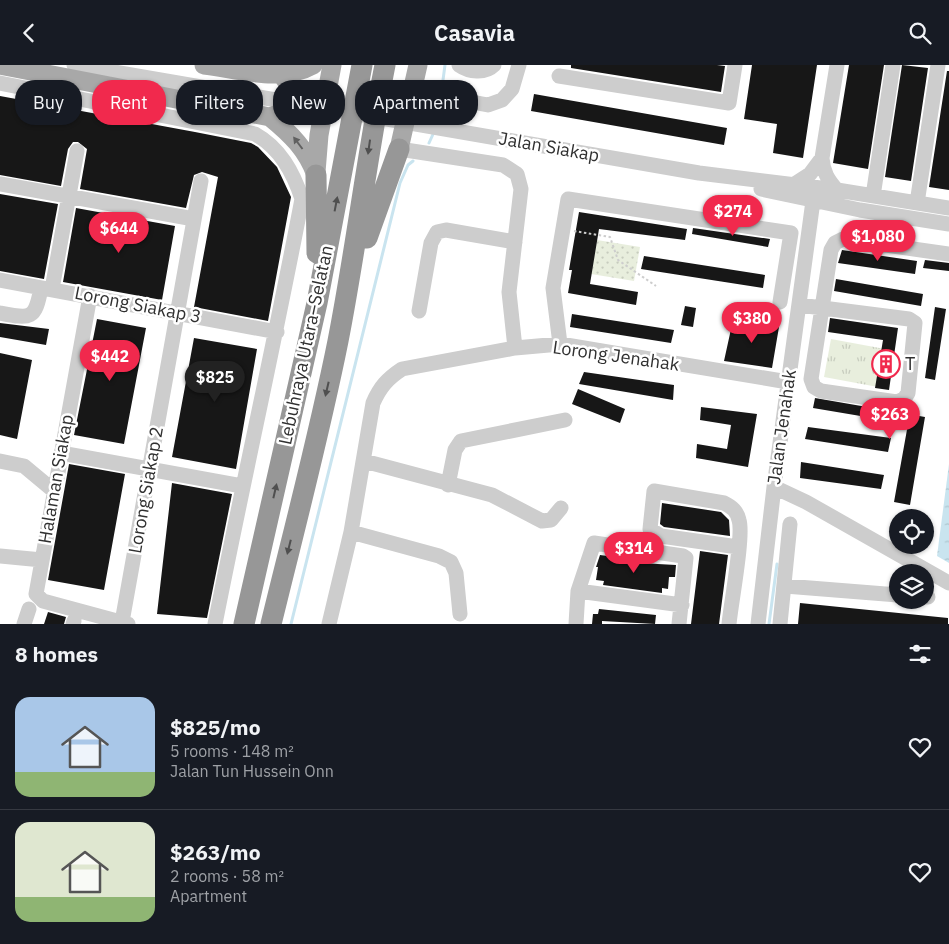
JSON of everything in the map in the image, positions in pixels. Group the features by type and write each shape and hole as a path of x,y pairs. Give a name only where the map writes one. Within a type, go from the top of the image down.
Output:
{"highway":[{"name":"Lebuhraya Utara–Selatan","path":"244,624 317,303 362,65"},
{"name":"Lebuhraya Utara–Selatan","path":"271,624 338,341 359,226 370,142 385,65"},
{"path":"338,341 373,216 399,149"},
{"path":"316,175 317,303"}],"main road":[{"path":"0,65 270,117 292,135 310,159 316,175"},
{"path":"204,65 282,75 304,70 313,65"},
{"path":"316,175 319,135 332,65"},
{"path":"415,80 418,65"},
{"path":"270,117 285,112 290,107 292,93 290,85 282,75"},
{"path":"399,149 405,125"}],"street":[{"name":"Jalan Siakap","path":"74,65 699,173"},
{"path":"459,65 468,71 487,71 494,65"},
{"path":"478,103 488,105 502,100 512,89 519,65"},
{"path":"559,76 729,103 735,65"},
{"path":"837,65 822,158 823,170 837,191"},
{"path":"873,196 893,65"},
{"path":"917,203 938,65"},
{"path":"0,83 255,134 267,141 286,163 295,179 302,199 215,624"},
{"path":"399,149 503,165 517,174 521,189 509,292 515,348"},
{"path":"0,313 24,318 33,315 47,288 77,151"},
{"path":"793,185 810,174 822,158"},
{"path":"699,173 949,208"},
{"path":"699,173 813,201 949,224"},
{"name":"Lorong Siakap 2","path":"125,623 149,470 201,181"},
{"path":"0,184 194,219"},
{"path":"560,344 554,288 568,199 791,233 780,302"},
{"name":"Jalan Jenahak","path":"758,624 774,487 813,201"},
{"path":"419,311 431,243 437,232 446,230 515,242"},
{"path":"799,305 821,307 909,319 915,323 908,393 904,399 897,402 821,391 814,387 811,379 821,307 831,251 835,243 843,239 949,254"},
{"name":"Lorong Siakap 3","path":"0,280 276,333"},
{"name":"Halaman Siakap","path":"36,605 36,594 54,491 90,296"},
{"name":"Lorong Jenahak","path":"364,461 373,403 378,390 388,378 402,369 515,348 560,344 788,381"},
{"path":"448,485 456,450 461,441 565,420"},
{"path":"61,453 242,486"},
{"path":"0,461 24,466 54,491"},
{"path":"329,624 351,532 364,461 448,485 492,495 542,521 551,520 562,508"},
{"path":"774,487 806,502 949,583"},
{"path":"728,624 738,547 740,522 733,507 724,503 654,491 650,529 661,536 738,547"},
{"path":"780,624 790,524"},
{"path":"351,532 439,556 451,562 456,573 460,614"},
{"path":"685,624 695,541"},
{"path":"576,624 578,591 594,543 686,558 679,624"},
{"path":"0,556 42,560"},
{"path":"784,586 889,594"},
{"path":"578,591 682,605"},
{"path":"24,624 36,605 125,623"}],"path":[{"path":"562,229 610,237 618,260 656,285"}],"green space":[{"path":"597,240 640,247 634,281 591,274"},
{"path":"831,339 885,349 878,387 824,377"}],"water":[{"path":"949,464 949,563 937,556"}],"building":[{"path":"571,65 725,66 721,92 571,68"},
{"path":"752,65 817,65 803,158 773,153 777,124 744,119"},
{"path":"849,65 884,65 868,169 833,163"},
{"path":"902,65 928,68 911,181 885,177"},
{"path":"947,71 949,71 949,190 929,187"},
{"path":"534,94 727,128 724,145 531,111"},
{"path":"0,96 15,99 15,125 82,125 82,111 92,113 92,125 157,125 251,143 258,147 277,167 291,197 268,321 194,307 218,177 202,172 194,175 186,208 80,189 87,149 78,142 73,142 68,149 61,186 0,175"},
{"path":"0,194 58,204 44,279 0,271"},
{"path":"76,208 175,226 162,300 63,282"},
{"path":"579,212 687,229 685,240 599,229 590,284 638,292 636,305 568,293 572,270 569,270"},
{"path":"693,228 770,239 768,247 692,234"},
{"path":"842,250 917,261 915,274 838,263"},
{"path":"644,256 765,275 763,288 641,269"},
{"path":"925,260 949,263 949,271 923,268"},
{"path":"836,279 923,294 921,306 834,291"},
{"path":"685,306 696,308 693,327 681,325"},
{"path":"935,307 946,309 935,380 925,378"},
{"path":"572,314 674,330 671,343 570,327"},
{"name":"T","path":"830,318 898,328 889,390 875,388 883,340 828,332"},
{"path":"97,319 146,328 124,444 74,435"},
{"path":"733,320 779,327 772,368 724,361"},
{"path":"0,323 49,329 46,345 0,337"},
{"path":"194,338 257,349 236,469 172,457"},
{"path":"0,353 32,360 17,439 0,435"},
{"path":"584,372 674,385 673,400 579,384"},
{"path":"578,389 625,409 620,423 572,404"},
{"path":"815,398 925,417 910,505 894,502 908,424 813,408"},
{"path":"701,407 757,414 748,467 696,458 697,444 727,449 731,425 700,420"},
{"path":"808,427 891,438 888,452 805,439"},
{"path":"801,462 884,475 881,489 800,478"},
{"path":"69,464 125,474 104,590 48,580"},
{"path":"172,483 232,494 207,618 157,614"},
{"path":"662,503 721,512 729,520 730,536 664,527 660,524"},
{"path":"700,551 728,555 719,624 691,624"},
{"path":"600,555 622,558 621,562 676,565 675,577 669,577 668,589 662,588 662,593 603,585 604,581 596,580 598,567 596,567"},
{"path":"800,603 948,618 948,624 798,624"},
{"path":"599,609 656,615 655,624 602,621 602,624 592,624 593,614 598,614"},
{"path":"48,612 66,617 64,624 44,624"}],"waterway":[{"path":"443,80 445,65"},
{"path":"429,143 434,132"},
{"path":"291,624 400,183 408,165 413,161"},
{"path":"769,624 777,564"}],"place":[{"name":"T","path":"886,364"}]}
